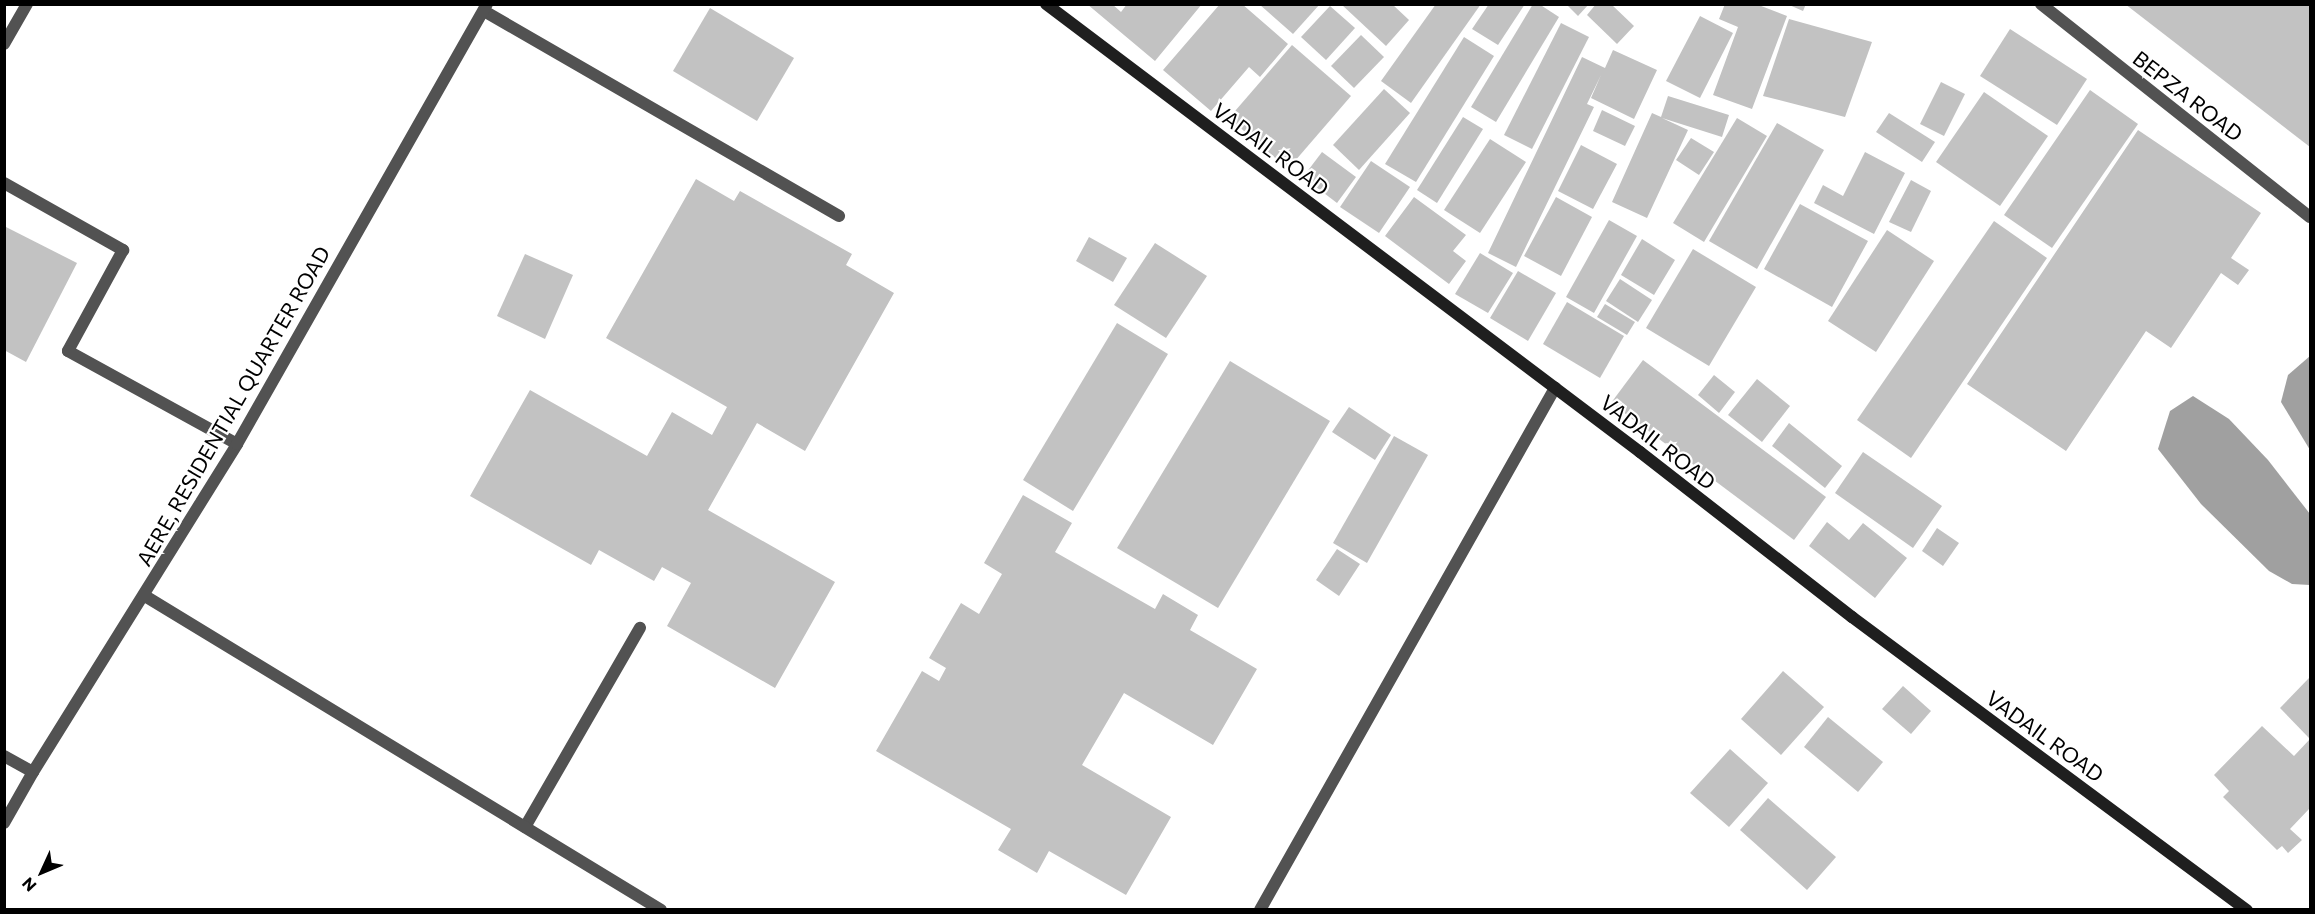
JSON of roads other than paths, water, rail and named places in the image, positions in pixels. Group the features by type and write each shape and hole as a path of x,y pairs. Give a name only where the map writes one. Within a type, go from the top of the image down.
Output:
{"street":[{"path":"4,44 27,4"},
{"name":"VADAIL ROAD","path":"1046,4 1555,388 1852,617 2247,909"},
{"name":"BEPZA ROAD","path":"2042,4 2310,217"},
{"path":"485,8 839,216"},
{"name":"AERE, RESIDENTIAL QUARTER ROAD","path":"4,823 33,772 145,596 237,444 485,8"},
{"path":"4,183 123,250 68,351 237,444"},
{"path":"1260,909 1555,388"},
{"path":"145,596 661,909"},
{"path":"525,827 640,628"},
{"path":"4,756 33,772"}]}
